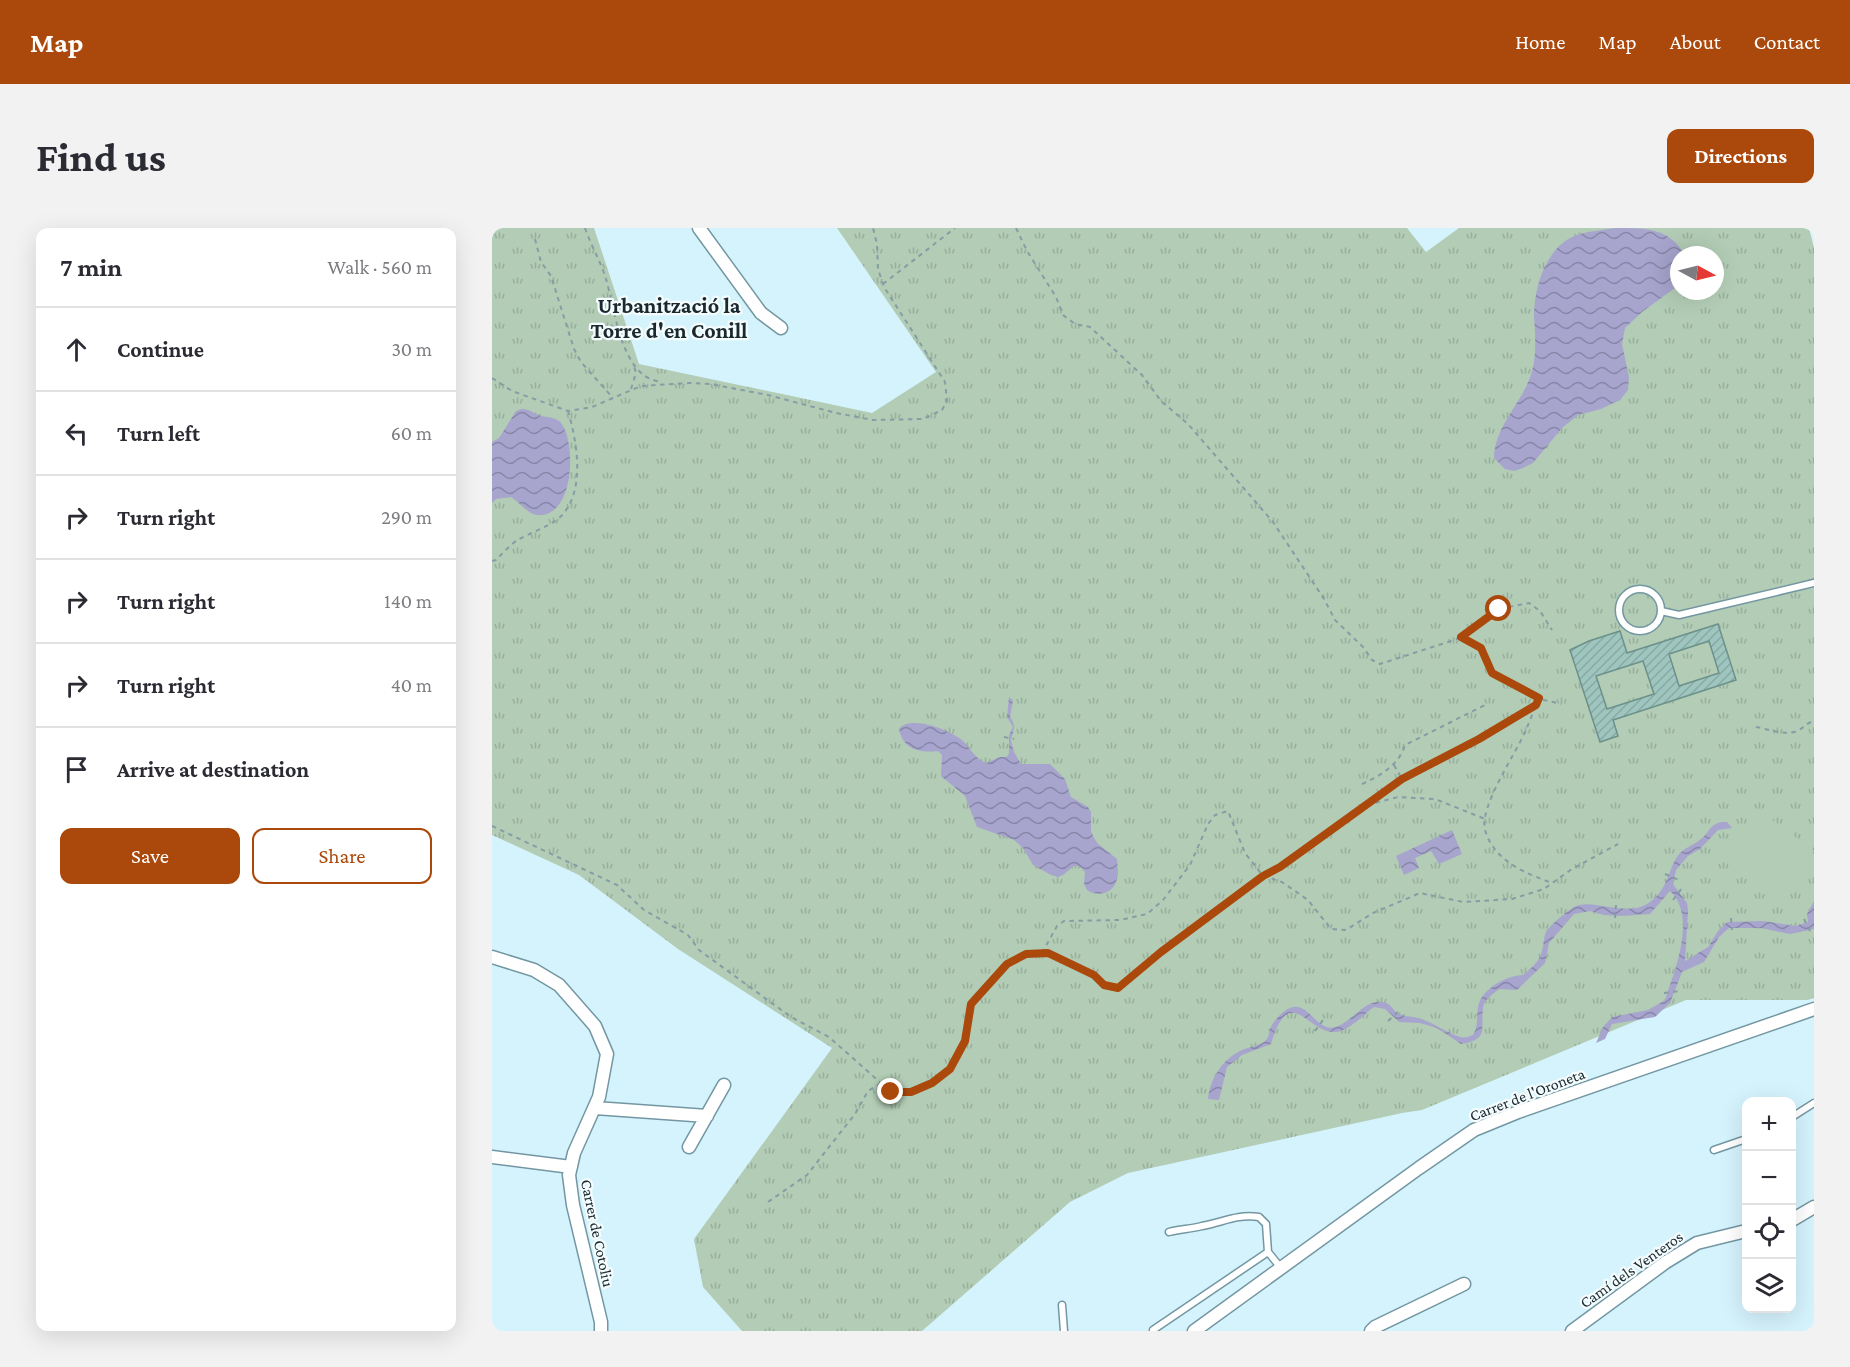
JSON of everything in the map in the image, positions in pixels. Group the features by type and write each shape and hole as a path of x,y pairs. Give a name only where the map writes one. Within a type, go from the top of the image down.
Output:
{"street":[{"path":"699,228 760,313 781,328"},
{"name":"Carrer de Cotoliu","path":"492,957 534,970 559,985 595,1026 607,1054 605,1073 595,1108 586,1122 574,1153 569,1175 573,1205 601,1322 601,1331"},
{"name":"Carrer de l'Oroneta","path":"1194,1331 1419,1168 1474,1131 1518,1112 1814,1009"},
{"path":"689,1147 724,1085"},
{"path":"595,1108 707,1116"},
{"path":"492,1157 571,1167"},
{"path":"1796,1217 1814,1207"},
{"name":"Camí dels Venteros","path":"1572,1331 1665,1262 1697,1243 1742,1233"},
{"path":"1371,1331 1464,1284"}],"lane":[{"path":"1661,611 1679,615 1814,583"},
{"path":"1640,589 1653,593 1660,604 1661,611 1656,624 1643,632 1629,629 1623,624 1618,611 1622,598 1633,590 1640,589"},
{"path":"1796,1115 1814,1103"},
{"path":"1714,1150 1742,1140"},
{"path":"1168,1232 1204,1226 1222,1219 1245,1215 1259,1217 1266,1224 1268,1252 1282,1268"},
{"path":"1153,1330 1268,1252"},
{"path":"1062,1305 1064,1331"}],"path":[{"path":"585,228 605,278 618,332 636,373 630,391"},
{"path":"492,378 512,391 568,411 592,407 641,387 665,384 710,384 873,420 923,418 942,410 947,401 945,382 883,284 878,268 877,244 873,228"},
{"path":"883,284 955,228"},
{"path":"1016,228 1027,251 1056,297 1063,315 1075,324 1090,327 1142,375 1161,400 1188,424 1273,522 1324,599 1335,620 1363,647 1372,660 1380,664 1461,637 1499,609 1518,604 1529,603 1535,607 1540,611 1551,630"},
{"path":"534,239 541,262 551,276 574,349 581,362 613,398"},
{"path":"633,363 645,376 665,384"},
{"path":"492,561 496,560 514,542 558,519 569,505 575,485 577,460 568,411"},
{"path":"1461,637 1481,648 1492,673 1539,698 1561,704"},
{"path":"1539,698 1525,733 1485,811 1485,829 1492,845 1508,863 1552,883"},
{"path":"1362,784 1394,765 1402,756 1405,745 1487,704"},
{"path":"492,826 617,885 644,910 688,935 699,950 791,1017 829,1037 891,1092 911,1092 932,1083 950,1069 965,1041 971,1004 1007,964 1026,954 1048,953 1094,975 1104,985 1118,988 1161,952 1263,876 1280,867 1402,779 1479,739 1536,705"},
{"path":"1756,727 1791,732 1814,721"},
{"path":"1004,737 1014,739"},
{"path":"1394,765 1402,779"},
{"path":"1363,806 1398,797 1435,799 1485,819"},
{"path":"1042,953 1057,926 1064,921 1120,920 1147,914 1163,900 1190,865 1208,824 1215,814 1228,811 1245,853 1263,876 1282,882 1308,900 1331,929 1346,930 1374,913 1420,893 1463,902 1512,899 1544,889 1572,869 1618,844"},
{"path":"1665,874 1679,880"},
{"path":"1673,900 1682,888"},
{"path":"1615,918 1616,905"},
{"path":"1731,918 1732,930"},
{"path":"1804,919 1811,933"},
{"path":"1664,993 1680,990"},
{"path":"1388,1021 1400,1010"},
{"path":"1315,1031 1323,1020"},
{"path":"768,1202 807,1175 855,1114 868,1091 881,1083"}],"green space":[{"path":"492,228 594,228 639,364 872,413 936,372 837,228 1407,228 1426,252 1459,228 1809,228 1814,248 1814,998 1807,1000 1686,1000 1422,1110 1128,1173 1070,1202 922,1331 742,1331 703,1287 694,1239 832,1048 678,949 579,875 492,835"},
{"path":"1763,813 1814,851 1777,900 1726,863"}],"water":[{"path":"1616,228 1638,228 1656,231 1672,239 1679,246 1670,246 1670,292 1625,328 1622,344 1629,377 1628,390 1620,400 1601,409 1578,415 1562,428 1533,463 1514,471 1505,469 1494,458 1496,446 1499,434 1523,393 1534,364 1534,316 1540,279 1551,256 1559,246 1584,233"},
{"path":"522,409 556,419 566,433 569,446 569,478 559,505 549,513 534,514 511,497 496,499 492,503 492,442 499,438 516,411"},
{"path":"1009,697 1013,700 1010,717 1014,729 1011,741 1021,764 1050,764 1065,779 1071,797 1088,807 1091,812 1091,831 1098,844 1117,859 1118,877 1109,891 1096,894 1087,890 1084,884 1085,872 1079,866 1074,866 1058,877 1051,875 1033,865 1023,848 1014,840 977,827 965,796 941,776 942,755 938,751 913,749 904,742 901,736 899,729 905,725 912,723 932,726 959,738 986,763 1006,757 1009,754 1009,735 1013,727 1007,717"},
{"path":"1721,822 1727,822 1732,828 1718,830 1700,849 1688,856 1676,870 1673,884 1687,903 1688,911 1685,961 1708,947 1727,922 1763,921 1796,926 1808,922 1807,914 1814,901 1814,929 1790,934 1761,928 1729,928 1719,937 1704,962 1682,972 1670,1003 1655,1017 1612,1024 1605,1039 1596,1043 1603,1027 1612,1017 1648,1010 1665,1000 1681,944 1682,914 1678,902 1670,891 1650,914 1621,916 1590,911 1574,914 1549,943 1545,963 1517,990 1499,989 1487,1000 1483,1008 1482,1032 1476,1039 1461,1044 1437,1028 1420,1023 1399,1022 1385,1009 1374,1007 1351,1025 1336,1032 1326,1031 1293,1013 1285,1016 1278,1025 1271,1044 1242,1055 1227,1067 1219,1100 1208,1099 1211,1084 1222,1065 1240,1051 1265,1041 1276,1019 1293,1007 1299,1007 1319,1023 1330,1028 1342,1024 1370,1004 1382,1002 1389,1004 1398,1014 1415,1017 1460,1037 1473,1035 1477,1025 1478,1007 1484,994 1503,980 1523,975 1534,966 1541,954 1546,932 1559,918 1574,907 1582,905 1631,909 1650,902 1661,890 1673,863 1681,852"},
{"path":"1452,830 1462,854 1439,864 1431,851 1415,858 1419,868 1404,875 1396,856"}],"building":[{"path":"1718,624 1736,680 1613,720 1618,736 1600,742 1570,650 1620,631 1627,653","holes":["1709,641 1719,673 1679,686 1669,654","1643,661 1654,694 1607,709 1596,676"]}],"district":[{"name":"Urbanització la Torre d'en Conill","path":"669,318"}],"route":[{"path":"891,1092 911,1092 932,1083 950,1069 965,1041 971,1004 1007,964 1026,954 1048,953 1094,975 1104,985 1118,988 1161,952 1263,876 1280,867 1402,779 1479,739 1536,705 1539,698 1492,673 1481,648 1461,637 1499,609"}]}
